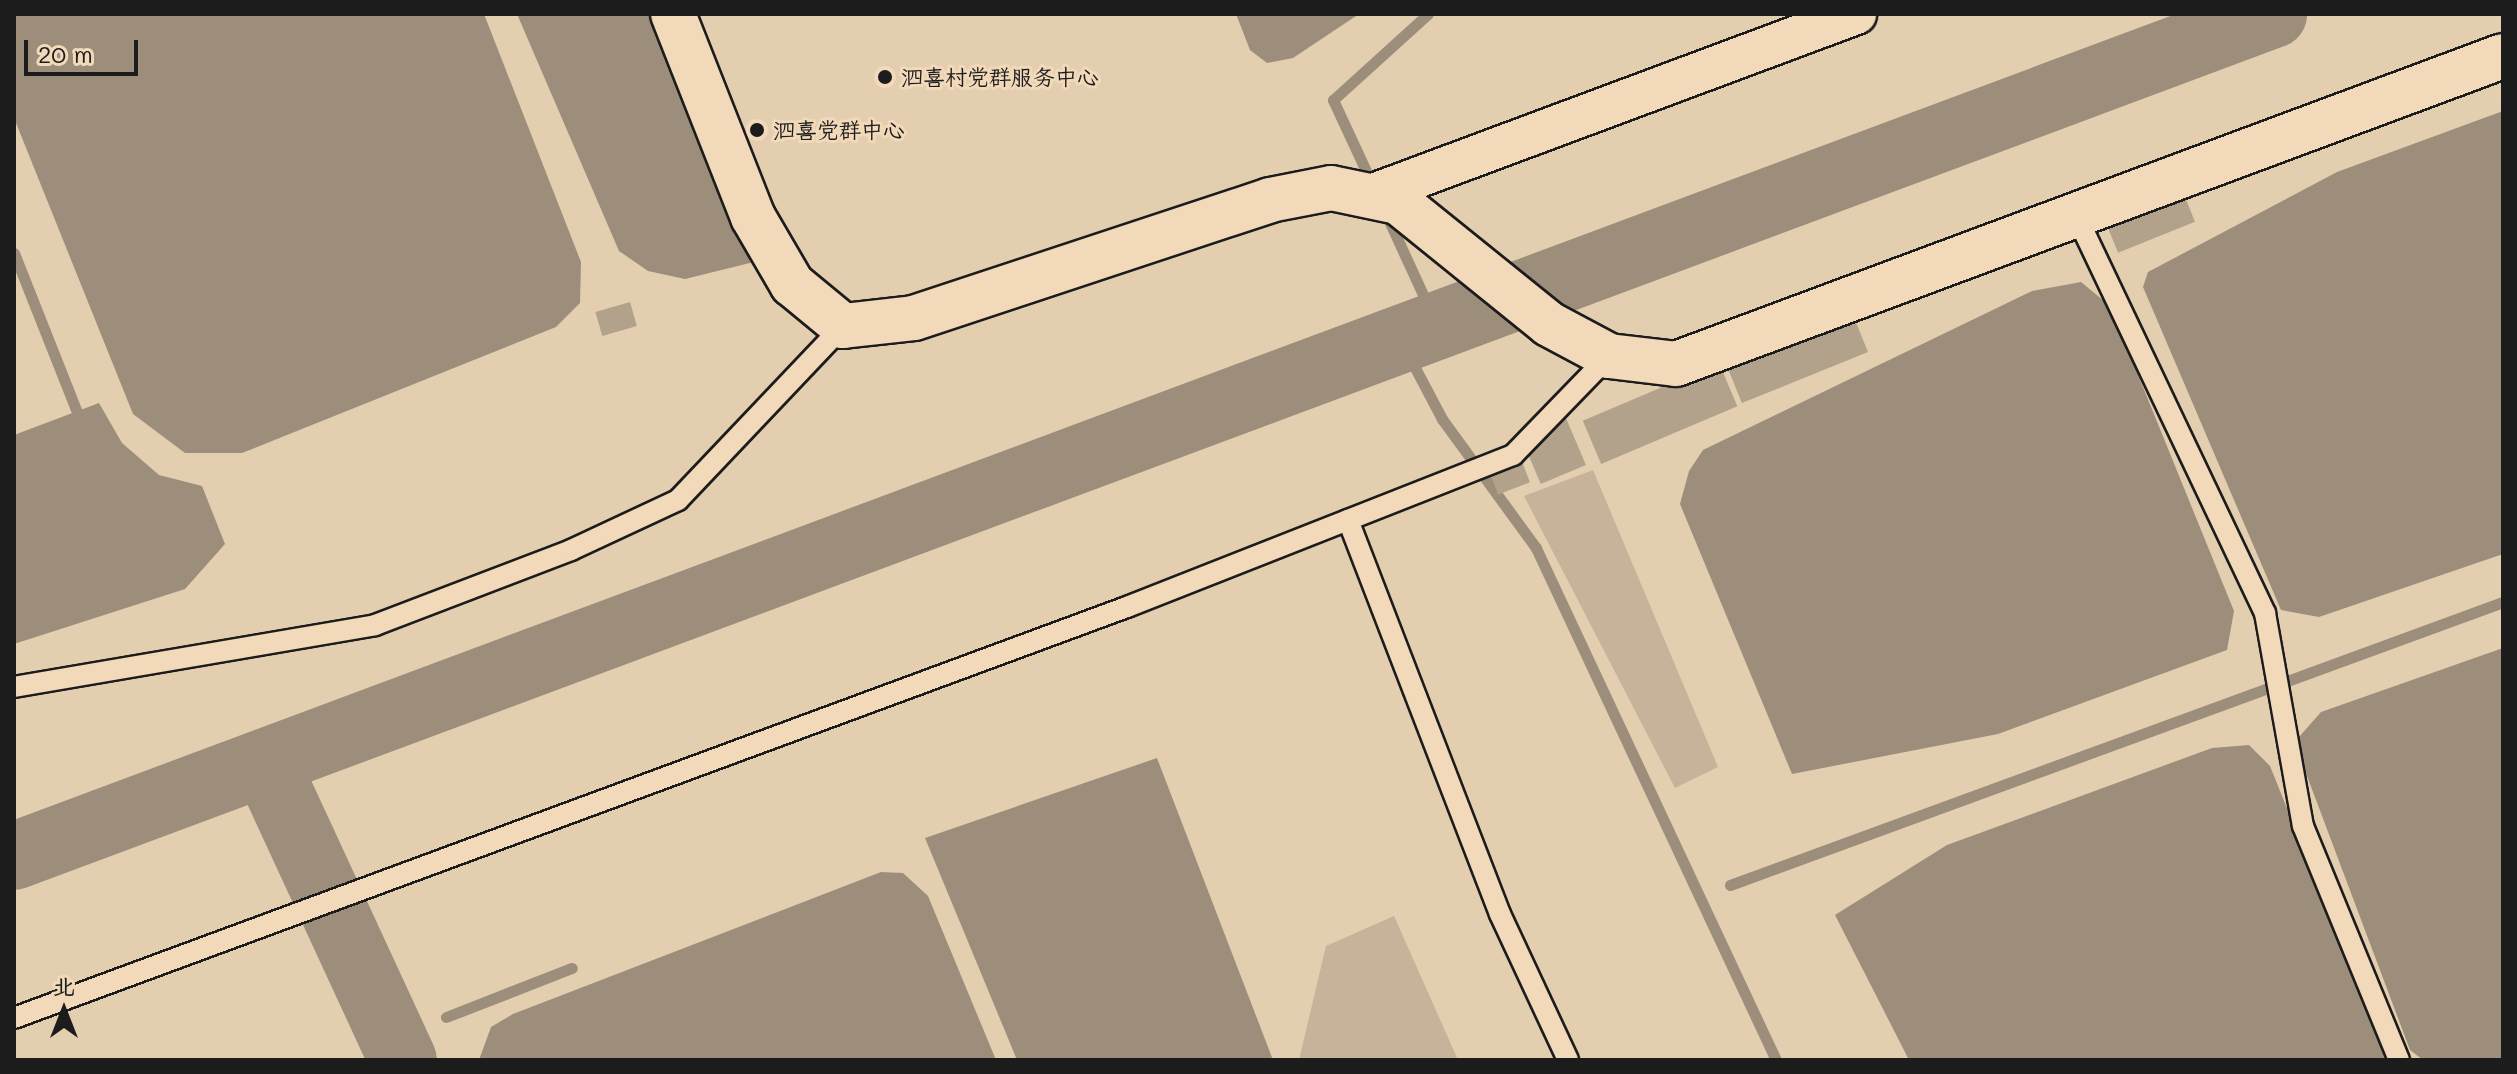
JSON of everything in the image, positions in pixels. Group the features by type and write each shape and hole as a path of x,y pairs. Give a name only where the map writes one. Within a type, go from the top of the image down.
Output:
{"street":[{"path":"673,14 753,217 792,284 843,326 914,318 1270,200 1331,188 1398,202 1549,324 1609,356 1676,364 2503,56"},
{"path":"1368,196 1856,14"}],"lane":[{"path":"2076,215 2265,613 2303,826 2399,1060"},
{"path":"14,687 375,625 571,550 678,500 843,326"},
{"path":"14,1018 1348,520 1513,455 1609,356"},
{"path":"1348,520 1500,914 1568,1060"}],"shaded area":[{"path":"14,14 484,14 581,262 580,303 556,327 242,453 185,453 133,414 14,118"},
{"path":"517,14 656,14 758,261 685,279 648,271 619,251"},
{"path":"1236,14 1359,14 1293,58 1267,63 1250,50"},
{"path":"2503,111 2503,554 2319,617 2281,610 2143,287 2148,272 2337,172"},
{"path":"2081,282 2110,306 2234,611 2227,650 1998,734 1792,774 1680,504 1689,471 1703,450 2032,291"},
{"path":"99,403 122,443 159,475 202,486 225,544 185,589 14,644 14,435"},
{"path":"1593,470 1718,767 1675,788 1524,496"},
{"path":"2503,648 2503,1060 2423,1060 2410,1050 2301,760 2299,737 2321,712"},
{"path":"2249,745 2270,766 2388,1060 1909,1060 1835,915 1947,845 2212,748"},
{"path":"1157,758 1273,1060 1017,1060 925,838"},
{"path":"881,872 903,873 928,896 996,1060 479,1060 491,1027 513,1014"},
{"path":"1394,916 1458,1060 1299,1060 1326,946"}],"building":[{"path":"2183,192 2195,222 2118,253 2106,223"},
{"path":"630,302 637,326 602,336 595,312"},
{"path":"1853,315 1868,352 1742,403 1727,366"},
{"path":"1719,363 1737,406 1601,464 1583,421"},
{"path":"1566,418 1586,465 1541,484 1521,437"},
{"path":"1521,459 1530,482 1498,495 1489,471"}],"waterway":[{"path":"1373,186 1333,100 1428,14"},
{"path":"14,856 2273,14"},
{"path":"1385,212 1425,299"},
{"path":"14,253 81,422"},
{"path":"1402,343 1442,419 1536,548 1776,1060"},
{"path":"1730,885 2503,602"},
{"path":"274,781 403,1060"},
{"path":"446,1017 572,968"}],"place":[{"name":"泗喜村党群服务中心","path":"885,77"},
{"name":"泗喜党群中心","path":"757,130"}]}
